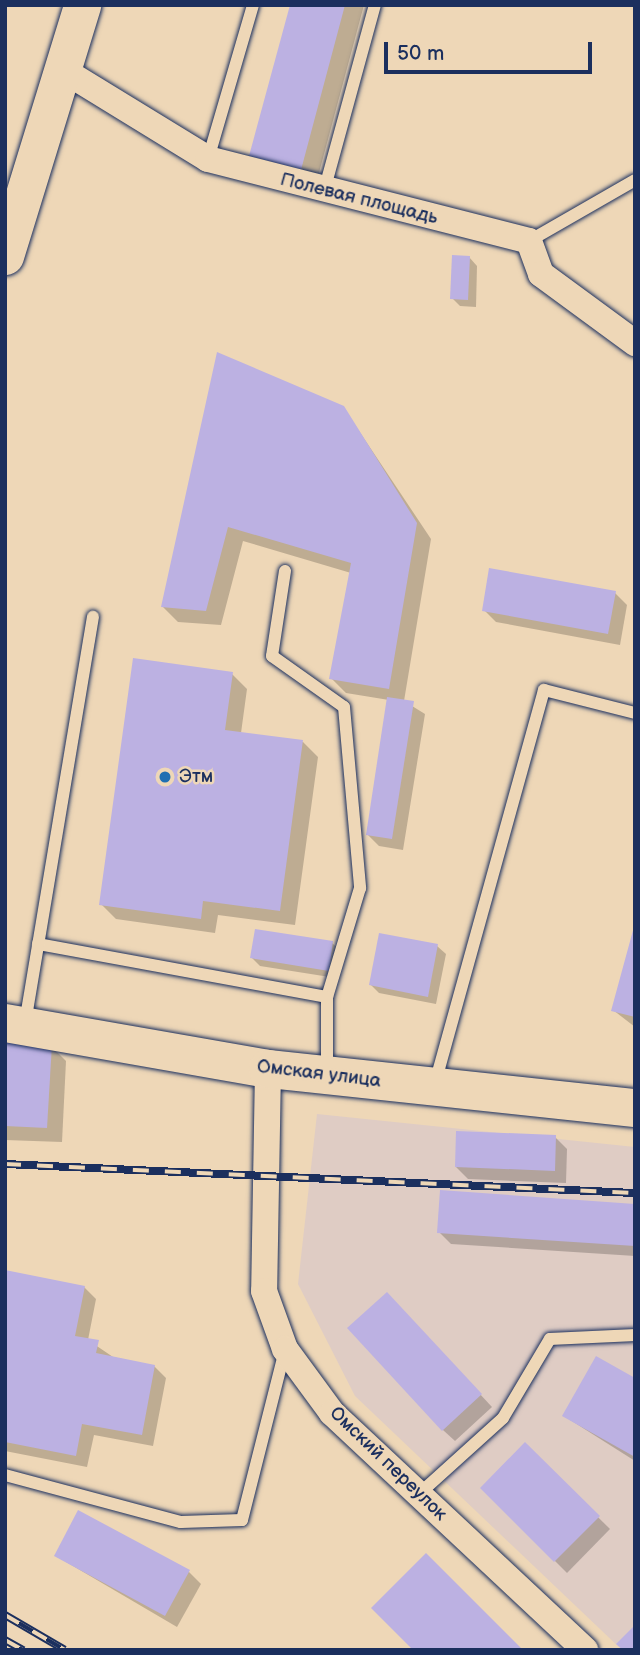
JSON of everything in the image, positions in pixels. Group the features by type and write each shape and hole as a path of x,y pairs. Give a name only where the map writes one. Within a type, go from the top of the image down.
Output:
{"main road":[{"path":"5,256 82,5"},
{"name":"Омская улица","path":"15,1025 268,1069 635,1108"}],"street":[{"name":"Полевая площадь","path":"63,70 208,159 323,192 528,241"},
{"path":"528,241 541,274 635,343"},
{"name":"Омский переулок","path":"268,1069 264,1291 285,1349 332,1413 585,1650"}],"lane":[{"path":"208,159 253,5"},
{"path":"323,192 375,5"},
{"path":"528,241 635,180"},
{"path":"285,571 272,656 344,706 360,888 327,997 327,1076"},
{"path":"15,1025 38,944 93,617"},
{"path":"434,1087 544,690 635,713"},
{"path":"38,944 327,997"},
{"path":"419,1494 503,1418 550,1339 635,1335"},
{"path":"5,1475 181,1522 242,1520 285,1349"}],"shaded area":[{"path":"317,1114 635,1147 635,1650 622,1650 355,1396 298,1284"}],"building":[{"path":"290,5 345,5 301,170 249,156"},
{"path":"452,255 470,256 468,300 450,299"},
{"path":"217,352 344,406 417,523 389,689 329,679 351,563 228,527 206,611 161,607"},
{"path":"489,568 616,591 608,634 482,611"},
{"path":"133,658 233,672 225,730 303,740 280,911 203,901 201,919 99,905"},
{"path":"387,697 414,701 392,839 366,835"},
{"path":"635,923 635,1017 611,1011"},
{"path":"255,929 333,941 329,971 250,958"},
{"path":"379,933 438,944 428,997 369,985"},
{"path":"5,1041 52,1044 47,1128 5,1126"},
{"path":"456,1131 556,1135 555,1171 455,1167"},
{"path":"440,1190 635,1204 635,1246 437,1233"},
{"path":"5,1270 85,1286 75,1336 99,1340 96,1353 155,1365 142,1435 82,1424 76,1456 5,1442"},
{"path":"387,1292 482,1394 442,1431 347,1328"},
{"path":"596,1356 635,1378 635,1457 562,1416"},
{"path":"525,1442 600,1516 554,1562 480,1488"},
{"path":"78,1510 190,1570 165,1616 54,1556"},
{"path":"426,1553 523,1650 413,1650 371,1608"},
{"path":"635,1625 635,1650 623,1650 616,1644"}],"railway":[{"path":"5,1164 635,1193"},
{"path":"5,1615 65,1650"},
{"path":"5,1640 23,1650"}],"place":[{"name":"Этм","path":"165,777"}]}
